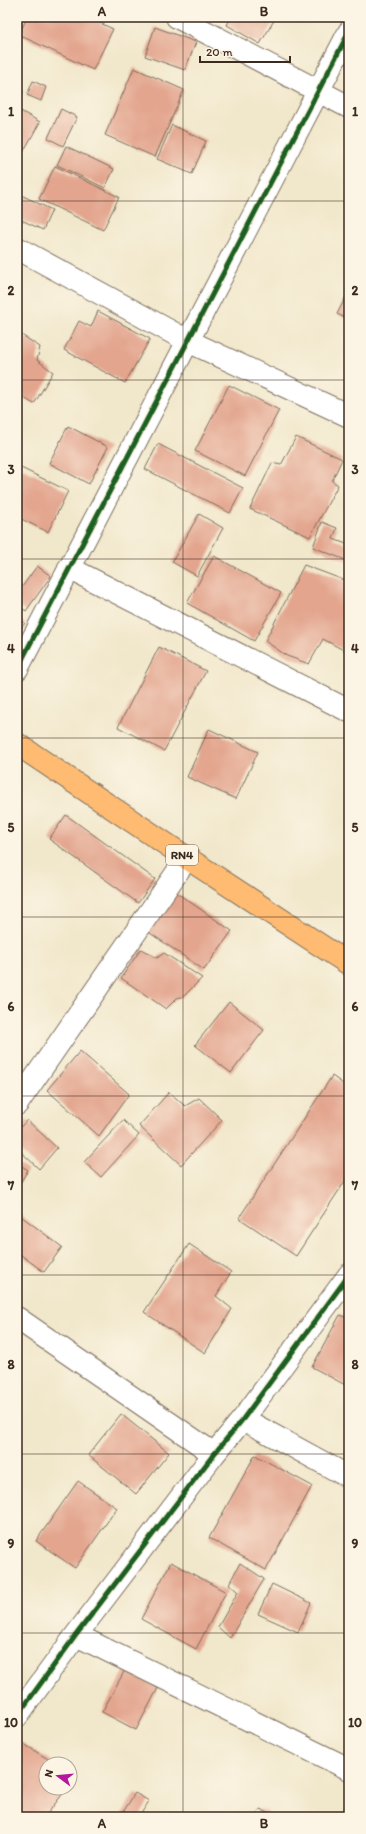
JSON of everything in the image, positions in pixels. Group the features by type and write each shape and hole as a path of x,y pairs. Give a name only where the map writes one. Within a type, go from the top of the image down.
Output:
{"highway":[{"name":"RN4","path":"17,744 349,964"}],"street":[{"path":"177,17 349,107"},
{"path":"17,668 317,90 349,32"},
{"path":"17,248 188,341 349,416"},
{"path":"69,568 349,711"},
{"path":"17,1104 187,858"},
{"path":"21,1703 76,1635 214,1454 243,1419 349,1275"},
{"path":"17,1318 214,1454"},
{"path":"243,1419 349,1477"},
{"path":"76,1635 349,1769"}],"building":[{"path":"27,17 100,17 98,22 113,29 93,70 19,35"},
{"path":"231,17 276,17 260,44 227,25"},
{"path":"155,27 196,42 185,70 145,56"},
{"path":"134,68 184,90 155,157 105,135"},
{"path":"33,81 46,87 41,101 27,95"},
{"path":"17,88 23,91 17,104"},
{"path":"17,109 40,122 17,163"},
{"path":"61,109 77,117 63,146 48,138"},
{"path":"172,125 206,141 192,174 157,159"},
{"path":"66,146 114,169 105,188 57,165"},
{"path":"55,166 119,197 103,230 39,199"},
{"path":"17,193 52,210 43,230 17,218"},
{"path":"349,291 349,320 337,314"},
{"path":"98,311 150,339 125,383 64,350 79,321 91,327"},
{"path":"17,332 40,347 37,360 53,372 34,404 17,394"},
{"path":"229,385 279,410 245,476 195,451"},
{"path":"68,426 108,447 89,484 49,463"},
{"path":"296,437 342,459 332,481 338,485 310,537 250,509 272,463 281,465"},
{"path":"158,444 243,488 230,513 145,469"},
{"path":"17,466 68,491 48,532 17,517"},
{"path":"199,514 223,528 197,576 172,562"},
{"path":"322,522 337,528 333,539 349,545 348,561 313,547"},
{"path":"214,556 281,593 254,641 187,603"},
{"path":"304,565 349,582 349,653 323,639 309,664 287,656 265,641"},
{"path":"37,566 51,576 26,611 17,605 17,594"},
{"path":"17,618 25,623 17,634"},
{"path":"159,647 206,671 164,751 118,727"},
{"path":"209,729 258,752 236,799 187,777"},
{"path":"66,815 155,879 138,903 49,839"},
{"path":"174,891 232,931 204,970 147,931"},
{"path":"141,949 157,958 164,953 202,978 184,996 177,998 166,1009 121,978"},
{"path":"229,1002 264,1030 231,1073 195,1045"},
{"path":"80,1051 129,1094 99,1136 47,1090"},
{"path":"332,1076 349,1088 349,1175 296,1256 239,1218"},
{"path":"169,1092 185,1106 199,1098 222,1120 181,1165 139,1126"},
{"path":"27,1120 57,1148 39,1169 17,1148 17,1131"},
{"path":"123,1120 139,1135 101,1177 84,1162"},
{"path":"17,1163 28,1170 17,1188"},
{"path":"17,1213 62,1247 44,1272 17,1252"},
{"path":"189,1244 231,1272 216,1296 232,1309 205,1353 144,1312"},
{"path":"340,1315 349,1319 349,1387 312,1367"},
{"path":"121,1414 169,1453 136,1494 88,1455"},
{"path":"255,1455 312,1486 266,1570 209,1538"},
{"path":"78,1481 117,1508 75,1568 36,1541"},
{"path":"171,1562 226,1592 196,1649 141,1619"},
{"path":"240,1563 264,1579 230,1638 218,1627 238,1592 229,1584"},
{"path":"272,1584 311,1603 298,1632 258,1614"},
{"path":"125,1670 158,1688 136,1730 102,1712"},
{"path":"19,1741 43,1756 38,1756 38,1796 61,1796 45,1817 17,1817 17,1744"},
{"path":"135,1793 149,1801 139,1817 120,1817"},
{"path":"349,1803 349,1817 342,1817"},
{"path":"260,1809 277,1817 256,1817"}],"cycle path":[{"path":"17,669 349,32"},
{"path":"17,1716 76,1635 214,1454 243,1419 349,1275"}]}
